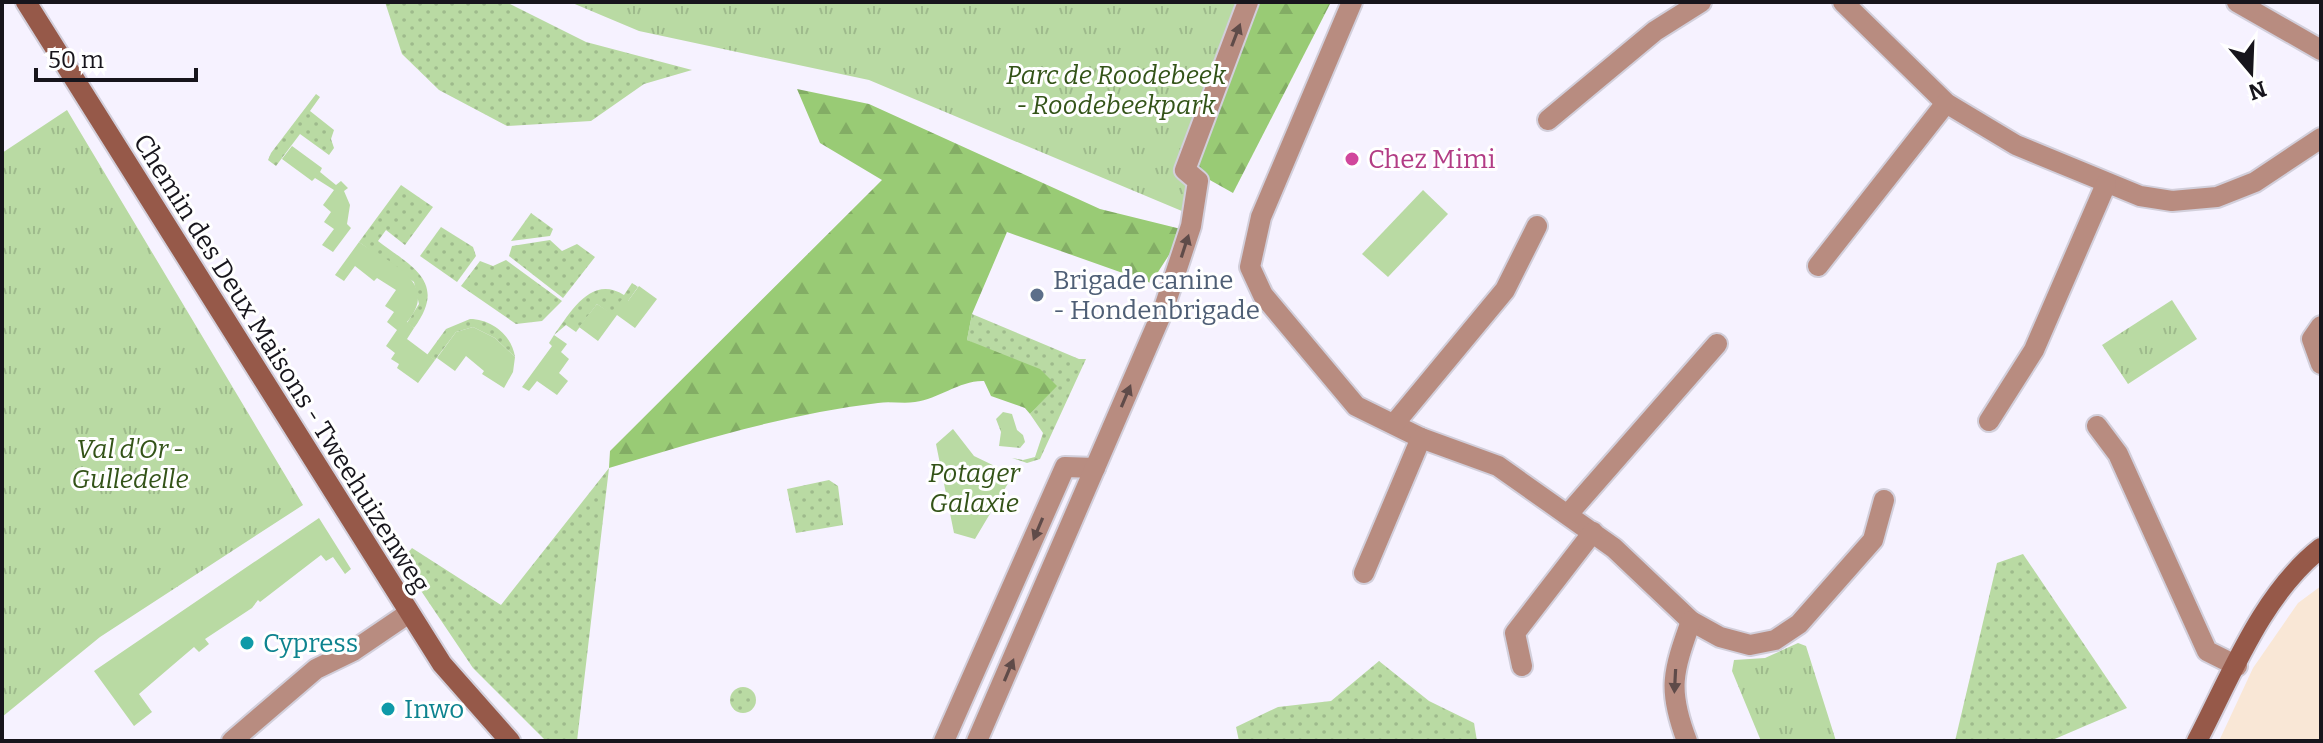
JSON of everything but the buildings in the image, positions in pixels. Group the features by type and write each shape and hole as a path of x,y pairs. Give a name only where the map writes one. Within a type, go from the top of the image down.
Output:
{"street":[{"name":"Chemin des Deux Maisons - Tweehuizenweg","path":"26,2 442,664 510,741"},
{"path":"977,741 1164,308 1191,226 1198,181 1185,170 1248,2"},
{"path":"1352,2 1261,217 1250,267 1263,295 1356,406 1421,438 1498,466 1593,532 1691,621 1720,637 1750,645 1775,640 1799,624 1873,540 1884,500"},
{"path":"1548,120 1655,31 1701,2"},
{"path":"1843,2 1946,103 2016,145 2106,184 2172,201 2217,197 2255,182 2321,138"},
{"path":"2237,2 2321,50"},
{"path":"1818,266 1946,103"},
{"path":"1989,421 2034,350 2106,184"},
{"path":"1394,424 1505,290 1537,226"},
{"path":"2321,326 2312,339 2321,364"},
{"path":"1569,513 1717,344"},
{"path":"2097,426 2118,454 2207,651 2237,666"},
{"path":"1364,573 1421,438"},
{"path":"944,741 1065,467 1095,468"},
{"path":"1522,666 1515,633 1593,532"},
{"path":"2197,741 2275,598 2301,563 2321,548"},
{"path":"232,741 316,669 353,651 409,613"},
{"path":"1687,741 1673,705 1675,665 1691,621"}],"shaded area":[{"path":"2321,586 2321,741 2219,741 2253,668 2298,603"}],"green space":[{"path":"385,2 506,2 586,42 692,70 644,84 591,121 507,126 439,90 402,54"},
{"name":"Parc de Roodebeek - Roodebeekpark","path":"570,2 1239,2 1181,171 1194,185 1189,214 869,80 639,31"},
{"path":"1254,2 1331,2 1233,193 1192,170"},
{"path":"797,89 869,104 1100,209 1185,230 1151,283 1007,232 972,314 967,340 1040,369 1057,386 1030,414 1025,408 991,396 984,381 975,381 915,402 878,403 776,421 609,468 610,451 882,180 820,143"},
{"path":"316,94 320,97 310,111 334,130 331,139 334,148 329,155 300,134 276,166 268,160 271,153"},
{"name":"Val d'Or - Gulledelle","path":"67,110 303,505 100,637 2,717 2,153"},
{"path":"292,146 322,168 320,172 336,185 341,181 348,188 344,191 350,205 347,224 351,228 333,252 322,245 334,229 324,222 331,212 323,205 334,190 315,178 312,181 282,159"},
{"path":"401,185 433,207 405,245 386,230 378,241 413,268 427,287 428,299 424,312 414,328 407,323 419,304 414,282 359,242"},
{"path":"1423,190 1448,214 1388,277 1362,254"},
{"path":"531,213 553,229 550,236 511,241"},
{"path":"441,227 473,247 476,256 457,282 420,256"},
{"path":"550,240 562,251 577,244 595,257 563,298 509,256 512,246"},
{"path":"359,242 407,274 414,284 418,295 416,308 407,322 414,328 407,339 435,360 418,383 397,368 399,364 391,359 395,353 386,346 397,330 387,322 394,312 385,306 396,290 377,278 374,281 355,266 344,281 335,275"},
{"path":"506,260 562,301 542,321 516,324 461,286 480,261 493,266"},
{"path":"632,283 638,287 628,301 611,314 597,304 576,332 566,325 554,335 574,307 592,293 601,289 624,295"},
{"path":"639,286 657,299 635,328 617,315 598,341 579,327 597,304 611,313 623,298 628,301"},
{"path":"2172,300 2197,339 2128,384 2102,345"},
{"path":"972,314 1079,359 1086,359 1040,459 1027,463 1012,458 1023,460 1035,457 1043,433 1030,414 1056,386 967,340"},
{"path":"470,319 493,325 505,335 515,357 495,338 473,327 456,332 435,360 427,355 446,329"},
{"path":"473,327 495,338 515,357 513,372 504,388 482,374 484,371 466,356 455,371 437,358 456,332"},
{"path":"554,335 567,344 561,352 569,359 559,373 568,381 557,395 537,381 529,391 522,387 552,346 549,343"},
{"path":"1003,412 1012,414 1017,430 1023,435 1025,442 1020,448 999,446 1001,432 996,419"},
{"name":"Potager Galaxie","path":"953,429 974,456 1005,471 1010,480 975,539 954,533 936,444"},
{"path":"609,468 577,741 546,741 473,668 401,561 412,548 501,605"},
{"path":"829,480 838,486 843,525 796,533 787,489"},
{"path":"319,518 351,569 345,574 333,557 326,561 321,555 260,602 258,600 252,608 205,639 209,644 199,652 194,647 139,694 152,712 134,726 94,671"},
{"path":"2023,554 2127,708 2050,741 1955,741 1997,563"},
{"path":"1798,643 1806,646 1836,741 1761,741 1732,671 1734,660 1765,658"},
{"path":"1379,661 1429,701 1474,723 1477,741 1239,741 1236,727 1278,707 1331,701"},
{"path":"743,687 752,691 756,700 752,709 743,713 734,709 730,700 734,691"}],"place":[{"name":"Chez Mimi","path":"1352,159"},
{"name":"Brigade canine - Hondenbrigade","path":"1037,295"},
{"name":"Cypress","path":"247,643"},
{"name":"Inwo","path":"388,709"}]}
